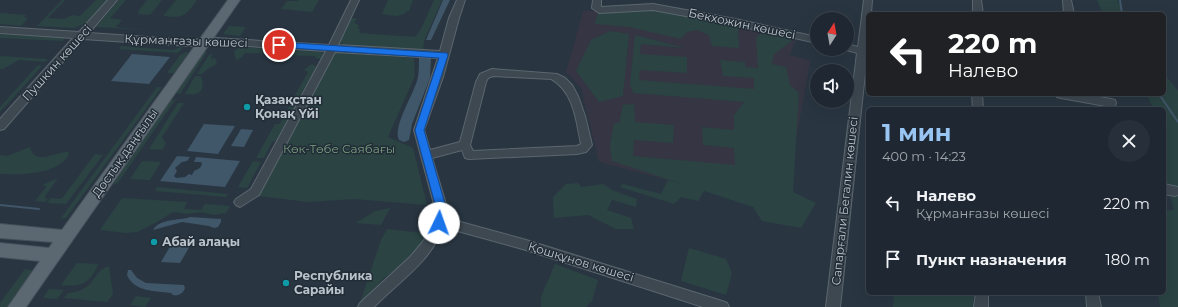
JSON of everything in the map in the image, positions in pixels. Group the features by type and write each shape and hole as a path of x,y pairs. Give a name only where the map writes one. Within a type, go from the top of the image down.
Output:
{"main road":[{"name":"Достық даңғылы","path":"16,307 234,0"},
{"path":"0,231 65,237"},
{"path":"0,250 52,255"}],"street":[{"name":"Пушкин көшесі","path":"0,126 113,0"},
{"path":"240,202 255,192 332,48 355,0"},
{"path":"365,307 413,264 432,238 439,221 441,214 440,204 419,130 461,0"},
{"name":"Сапарғали Бегалин көшесі","path":"867,12 868,0"},
{"path":"978,0 978,12"},
{"path":"1067,0 1069,12"},
{"name":"Бекхожин көшесі","path":"596,4 599,10 642,6 653,7 810,39"},
{"name":"Құрманғазы көшесі","path":"0,30 203,43 215,41 444,55"},
{"name":"Сапарғали Бегалин көшесі","path":"833,307 866,35"},
{"path":"854,49 865,52"},
{"path":"492,72 553,76 561,79 567,85 575,99 587,145 582,149 577,150 484,155 469,155 465,145 481,82 484,76 492,72"},
{"path":"977,96 978,107"},
{"path":"1077,96 1111,103"},
{"path":"426,155 465,145"},
{"name":"Қошқұнов көшесі","path":"439,221 526,245 722,307"},
{"path":"981,307 982,295"},
{"path":"1092,295 1094,307"}],"shaded area":[{"path":"443,0 450,0 431,40 426,40"},
{"path":"583,11 664,11 796,38 790,55 810,60 810,63 783,210 599,162 581,88 566,72"},
{"path":"132,54 170,57 149,84 111,81"},
{"path":"204,124 235,126 218,154 187,151"},
{"path":"241,129 253,130 244,147 231,146"},
{"path":"177,156 190,157 187,161 182,162 175,168 177,171 174,176 176,178 185,177 189,174 192,175 194,171 200,168 202,164 201,162 194,162 196,157 240,161 225,187 160,181"},
{"path":"190,217 221,219 221,222 218,227 214,228 182,222 153,230 160,223"},
{"path":"171,245 190,246 180,263 161,262"},
{"path":"128,270 131,270 137,278 146,283 184,285 185,288 182,293 177,295 146,290 130,281 127,275"}],"green space":[{"path":"62,0 65,0 48,18 64,19 72,15 80,16 96,0 110,0 87,25 81,25 75,28 37,26"},
{"path":"119,0 126,0 110,18 122,20 116,27 146,30 96,27"},
{"path":"147,0 162,0 150,15 138,14 139,10"},
{"path":"176,0 197,0 183,15 176,17 163,16"},
{"path":"319,0 312,12 281,9 287,1"},
{"path":"388,0 413,0 409,11 396,16 382,14"},
{"path":"434,0 442,0 424,41 423,50 346,45 341,43 341,37 350,18 357,18 354,23 359,25 359,33 415,37 421,29"},
{"path":"1097,0 1117,0 1124,12 1102,12"},
{"path":"652,10 738,27 739,48 712,46 709,35 697,30 687,32 681,39 629,27 595,24 599,12"},
{"path":"0,13 26,15 24,17 28,18 21,26 0,24"},
{"path":"229,26 246,27 240,36 223,34"},
{"path":"610,31 629,34 623,96 599,102 576,71 591,40"},
{"path":"762,33 796,38 774,54 772,64 786,67 790,85 799,93 793,192 816,203 801,228 762,221 753,207 704,191 698,201 681,197 674,204 620,187 623,184 661,194 668,180 685,185 612,161 610,145 614,123 619,123 623,105 634,104 635,122 674,125 673,143 634,140 633,156 735,165 734,148 703,145 702,127 734,130 734,115 744,102 633,93 630,84 635,35 685,48 641,44 640,54 687,57 687,73 640,70 639,80 754,89 754,78 723,76 720,60 745,62 745,67 758,68 756,37"},
{"path":"0,34 64,38 63,41 0,38"},
{"path":"121,46 173,50 184,46 178,53 119,49"},
{"path":"240,47 270,49 274,53 245,53 241,58 236,60 234,51"},
{"path":"283,50 321,52 325,54 322,59 315,58 316,56 280,55 280,52"},
{"path":"189,52 174,73 167,73 180,55"},
{"path":"203,52 207,52 180,94 177,93 176,90"},
{"name":"Көк-Төбе Саябағы","path":"334,52 414,58 415,76 388,137 413,148 427,205 354,199 308,202 258,196"},
{"path":"212,54 211,59 215,58 217,64 202,74 197,74 209,55"},
{"path":"0,56 48,59 45,62 19,60 3,69 0,69"},
{"path":"312,64 318,67 310,84 307,84 299,97 294,97 308,72 304,70"},
{"path":"38,65 42,66 0,112 0,107"},
{"path":"195,76 201,76 203,85 202,89 195,94 185,94"},
{"path":"1166,76 1178,91 1178,307 1160,307 1158,295 1166,295 1166,210 1174,210 1166,180 1166,107 1153,107 1147,96 1166,96"},
{"path":"157,87 162,87 66,218 61,218"},
{"path":"176,99 117,184 112,183 169,101"},
{"path":"296,100 300,100 278,140 272,142 264,158 256,158 275,124 280,124 291,103"},
{"path":"178,103 184,103 162,137 166,144 162,150 149,149"},
{"path":"30,147 32,153 41,157 63,152 68,152 69,154 64,161 48,170 28,174 0,174 0,155 7,156"},
{"path":"95,154 103,155 66,204 47,203 51,198 60,199 63,197"},
{"path":"142,161 161,162 150,180 130,179"},
{"path":"253,161 261,162 247,188 238,187"},
{"path":"58,178 45,196 45,198 48,198 45,202 35,201 47,186 42,185"},
{"path":"578,183 581,187 604,184 612,190 637,199 636,207 612,200 607,210 631,218 634,229 616,229 588,215 554,218 553,197 566,184"},
{"path":"157,187 228,194 226,197 155,191"},
{"path":"122,198 187,202 184,209 201,210 205,204 230,206 226,213 214,215 201,212 187,214 175,212 171,213 137,232 126,233 100,230"},
{"path":"390,208 381,225 356,223 375,211"},
{"path":"430,209 436,221 416,250 402,265 384,278 360,303 381,240 387,229 423,233"},
{"path":"689,248 726,259 732,273 726,295 681,281"},
{"path":"77,263 98,264 92,276 84,283 79,285 61,285"},
{"path":"555,264 598,280 592,301 586,307 541,307 541,297"},
{"path":"109,266 113,294 107,302 64,298 68,293 78,291 89,285 99,272"},
{"path":"25,269 35,271 9,307 0,307 0,303"},
{"path":"49,289 64,290 57,299 43,298"},
{"path":"894,295 974,295 973,307 893,307"},
{"path":"136,296 151,298 145,307 130,305"}],"waterway":[{"path":"1120,0 1122,12"},
{"path":"404,137 406,124 424,78 425,58"},
{"path":"1160,96 1178,122"},
{"path":"0,205 39,209"}],"place":[{"name":"Қазақстан Қонақ Үйі","path":"247,107"},
{"name":"Абай алаңы","path":"154,242"},
{"name":"Республика Сарайы","path":"286,283"}],"route":[{"path":"279,45 444,55 438,77 419,130 440,204 441,214 439,223"}]}
